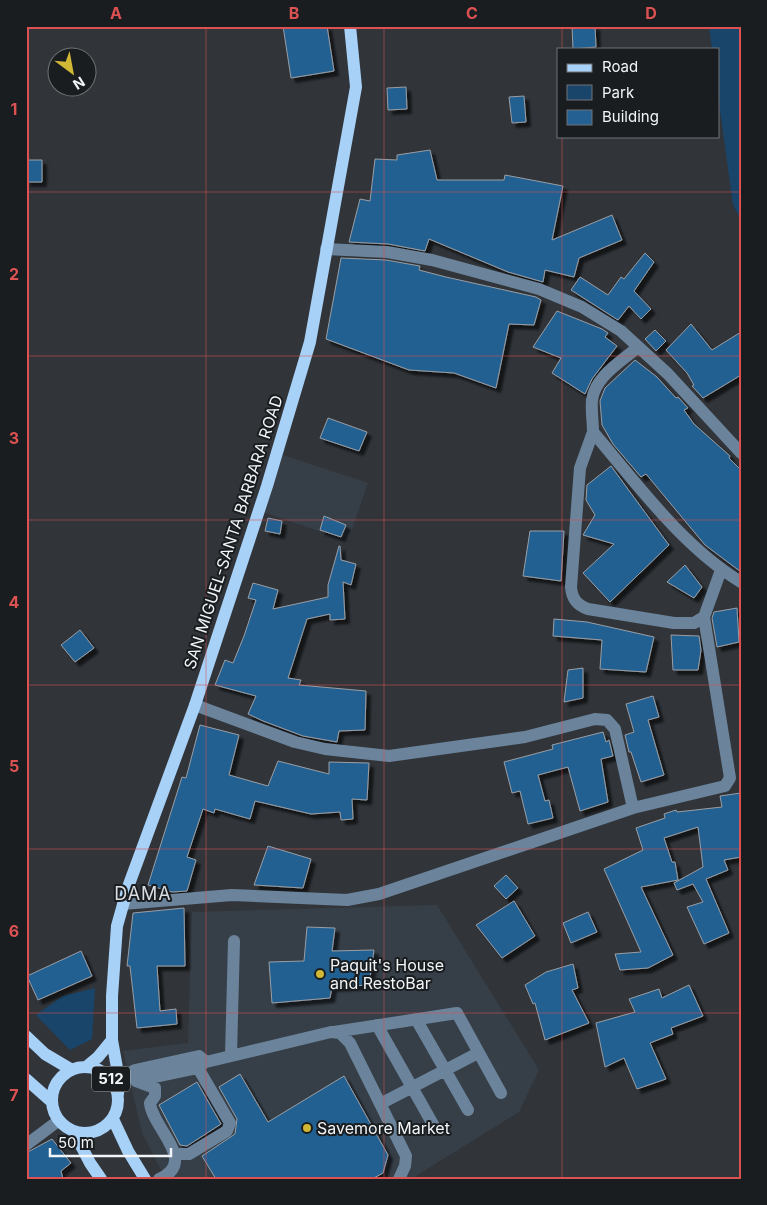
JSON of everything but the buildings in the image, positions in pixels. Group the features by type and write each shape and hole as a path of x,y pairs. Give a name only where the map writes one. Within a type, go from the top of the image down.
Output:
{"main road":[{"name":"SAN MIGUEL-SANTA BARBARA ROAD","path":"118,1094 119,1079 112,1040 112,996 117,926 123,904 195,704 267,486 310,342 356,87 350,26"},
{"name":"512","path":"26,1036 45,1054 72,1070"},
{"path":"86,1067 98,1058 112,1040"},
{"name":"512","path":"52,1102 58,1083 72,1070 86,1067 97,1069 107,1075 114,1084 118,1094 118,1103 113,1119"},
{"path":"26,1079 52,1102 58,1120 74,1132 90,1163 101,1179"},
{"path":"74,1132 96,1132 113,1119 128,1151 145,1179"},
{"path":"90,1163 91,1179"}],"street":[{"path":"326,249 396,254 494,275 539,289 582,307 620,331 668,374 741,453"},
{"path":"638,347 601,378 596,385 592,400 593,432 580,468 577,494 571,587 573,598 580,606 588,609 665,622 694,623 704,618"},
{"path":"593,432 695,548 721,570 741,582"},
{"path":"123,904 232,895 347,900 379,894 633,808 725,786 730,778 704,618 721,570"},
{"path":"195,704 296,742 325,749 388,756 525,737 595,719 608,720 615,729 633,808"},
{"path":"231,1055 234,941"},
{"path":"136,1081 202,1065 231,1055 331,1032 457,1013 501,1093"},
{"path":"416,1019 468,1110"},
{"path":"377,1025 435,1128"},
{"path":"331,1032 340,1033 350,1043 406,1156 405,1166 399,1179"},
{"path":"380,1104 478,1053"},
{"path":"119,1079 135,1070 200,1056 202,1065 230,1123 229,1128 227,1132 190,1154 175,1154"},
{"path":"119,1079 136,1081 155,1088 155,1096 150,1103 151,1112 175,1154 175,1166 168,1175 158,1179"},
{"path":"26,1145 58,1120"}],"shaded area":[{"path":"283,455 368,483 348,541 263,512"},
{"path":"437,905 539,1070 519,1112 411,1179 167,1179 142,1133 123,1051 188,1043 192,912"}],"green space":[{"path":"709,26 741,26 741,220 733,205 720,110 720,48 712,48"},
{"path":"95,988 92,1039 70,1050 36,1015 63,996"}],"place":[{"name":"Paquit's House and RestoBar","path":"320,974"},
{"name":"Savemore Market","path":"307,1128"}],"district":[{"name":"DAMA","path":"143,894"}]}
